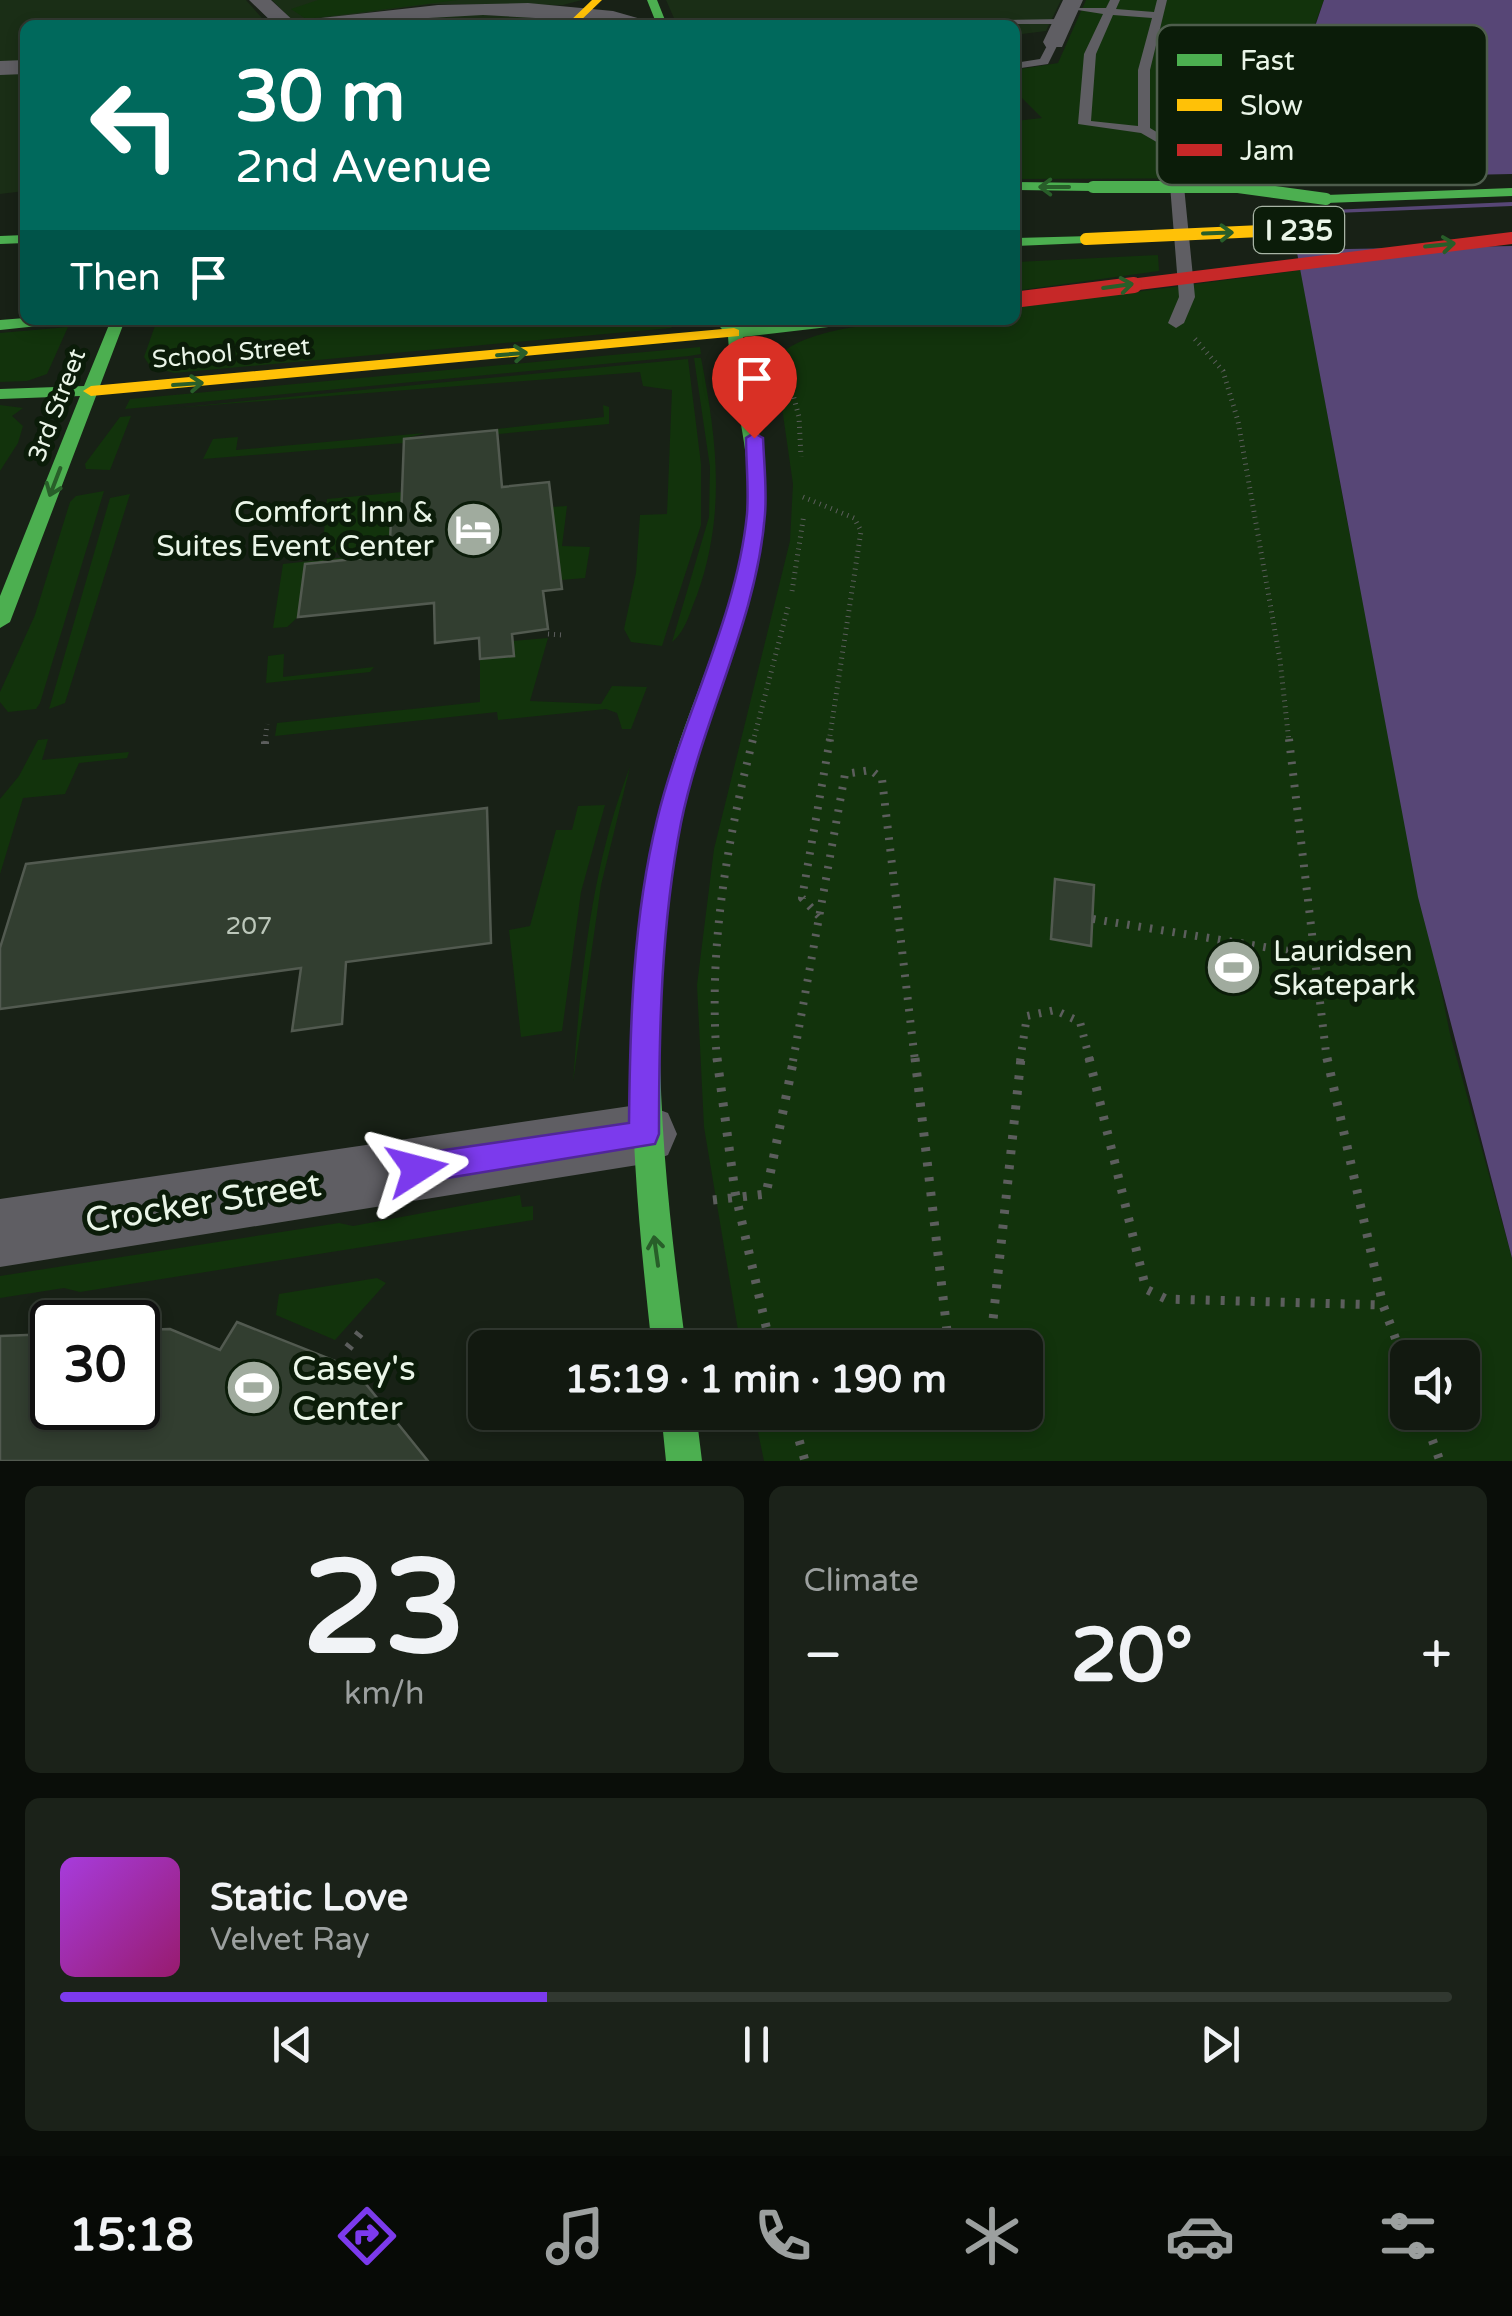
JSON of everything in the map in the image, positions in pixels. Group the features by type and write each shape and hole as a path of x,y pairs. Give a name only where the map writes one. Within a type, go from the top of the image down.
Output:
{"main road":[{"path":"1020,187 1090,196"},
{"name":"I 235","path":"1090,196 1238,187 1326,199 1512,192"},
{"path":"1020,208 1090,196"},
{"path":"1434,224 1512,220"},
{"name":"I 235","path":"1020,242 1318,229"},
{"path":"1020,299 1512,238"},
{"name":"School Street","path":"0,394 91,392 721,325"},
{"path":"667,1330 644,1134 650,958 670,819 732,622 756,513 754,438 730,325"},
{"name":"3rd Street","path":"0,622 115,328"},
{"path":"680,1430 684,1461"}],"street":[{"path":"260,0 282,20"},
{"path":"586,12 650,0"},
{"path":"350,20 456,6 618,14 636,20"},
{"path":"1068,49 1069,10"},
{"name":"Crocker Street","path":"0,1233 644,1134"}],"lane":[{"path":"1144,130 1144,70 1162,0"},
{"path":"988,20 1113,5 1158,15"},
{"path":"1020,65 1044,62 1068,49 1113,5"},
{"path":"1068,49 1084,124 1144,130 1157,137"},
{"path":"1176,185 1187,297 1176,324"}],"path":[{"path":"1209,350 1231,391 1280,660 1314,955 1338,1122 1382,1305 1396,1340"},
{"path":"782,352 798,417 802,474"},
{"path":"767,1330 734,1199 716,1066 717,928 740,794 802,551 802,486"},
{"path":"804,497 854,518 861,531 802,898 819,916"},
{"path":"548,634 562,635"},
{"path":"265,744 268,724"},
{"path":"713,1200 766,1194 771,1184 846,774 871,770 882,779 947,1330"},
{"path":"1093,919 1314,955"},
{"path":"992,1330 1024,1027 1027,1016 1044,1009 1064,1010 1080,1022 1146,1289 1166,1299 1382,1305"},
{"path":"348,1348 364,1328"},
{"path":"796,1430 805,1461"},
{"path":"1429,1430 1440,1461"}],"shaded area":[{"path":"0,0 246,0 264,20 20,20 20,61 0,63"},
{"path":"272,0 582,0 563,5 430,4 312,20 291,19"},
{"path":"318,0 458,0 306,19 291,9"},
{"path":"666,0 1061,0 1046,31 1020,34 1020,20 675,20"},
{"path":"1086,0 1324,0 1315,25 1157,25 1157,178 1020,179 1020,120 1042,118 1020,96 1020,69 1058,63"},
{"path":"1324,0 1512,0 1512,1258 1418,897 1284,185 1487,185 1487,25 1316,25"},
{"path":"424,12 564,19 562,20 369,20"},
{"path":"20,71 20,192 0,194 0,73"},
{"path":"1158,255 1159,271 1020,290 1020,262"},
{"path":"1302,270 1344,505 1450,1034 1512,1258 1512,1461 764,1461 758,1430 1043,1430 1043,1330 738,1330 704,1127 697,985 714,849 790,541 793,484 775,359 794,345 821,334 870,325 1020,325 1020,307"},
{"path":"155,325 675,325 174,373 150,366 144,357"},
{"path":"68,327 47,374 27,381 0,382 0,333"},
{"path":"700,347 701,354 689,356 125,409 130,399"},
{"path":"694,358 701,358 711,418 715,506 697,595 684,627 672,642 709,517 710,467"},
{"path":"688,359 701,464 701,525 662,646 631,642 624,629 636,573 640,515 667,514 672,390 643,386 640,372 173,408"},
{"path":"0,405 23,408 12,416 23,426 18,443 0,471"},
{"path":"603,405 609,407 609,424 498,434 497,430 480,431 604,417"},
{"path":"131,416 110,470 86,469 85,464 120,417"},
{"path":"425,433 404,439 404,443 203,459 213,439 238,437 236,450"},
{"path":"104,491 40,703 36,709 8,712 0,702 0,692 35,615 70,502 76,496"},
{"path":"402,492 402,518 391,519 390,540 374,542 373,548 322,554 327,499"},
{"path":"130,494 65,703 49,709 110,498"},
{"path":"567,506 562,546 590,547 585,578 561,580 552,507"},
{"path":"373,554 305,565 298,617 287,627 273,628 283,564"},
{"path":"548,638 530,701 601,704 612,686 647,687 631,729 622,729 617,713 606,709 498,720 497,712 275,736 277,723 480,702 480,659 513,656 512,641"},
{"path":"284,654 283,677 374,667 370,672 266,683 268,656"},
{"path":"48,739 42,760 129,752 127,758 79,763 65,794 23,798 0,874 0,799 19,776 38,740"},
{"path":"630,767 601,885 573,1082 584,962 597,882"},
{"path":"605,805 581,892 562,1031 521,1037 509,930 530,926 556,830 572,830 578,806"},
{"path":"520,1195 522,1207 533,1206 533,1220 80,1292 64,1288 0,1298 0,1276 339,1223 353,1226"},
{"path":"377,1278 386,1283 335,1340 276,1315 279,1294"}],"pier":[{"path":"1512,174 1512,202 1285,212 1279,185 1487,185 1487,175"},
{"path":"1512,206 1512,246 1292,250 1285,215"}],"building":[{"name":"Comfort Inn & Suites Event Center","path":"497,430 502,487 549,482 562,589 543,591 548,629 512,634 514,656 480,659 479,638 435,643 434,603 298,617 305,564 373,557 374,542 390,540 391,519 401,518 404,439"},
{"path":"487,808 491,943 346,962 342,1024 292,1031 301,968 0,1009 0,948 26,864"},
{"path":"1055,879 1094,885 1091,946 1051,939"},
{"name":"Casey's Center","path":"237,1322 353,1368 428,1461 0,1461 0,1336 30,1335 30,1430 160,1430 160,1329 170,1329 220,1350"}],"traffic: fast":[{"path":"652,0 660,20"},
{"path":"1020,186 1093,187"},
{"path":"1093,187 1238,187 1326,199"},
{"path":"1326,199 1512,192"},
{"path":"0,240 20,239"},
{"path":"1020,242 1086,239"},
{"path":"0,325 20,323"},
{"path":"0,622 116,325"},
{"path":"726,325 734,333 808,325"},
{"path":"667,1330 654,1216 646,1084 650,952 669,821 690,744 741,593 756,515 756,466 735,325"},
{"path":"0,394 91,391"},
{"path":"680,1430 684,1461"}],"traffic: slow":[{"path":"576,20 597,0"},
{"path":"1086,239 1303,229"},
{"path":"91,391 734,333"}],"traffic: jam":[{"path":"1021,299 1512,238"}],"place":[{"name":"Comfort Inn & Suites Event Center","path":"473,529"},
{"name":"Lauridsen Skatepark","path":"1234,968"},
{"name":"Casey's Center","path":"253,1388"}],"route":[{"path":"417,1169 644,1134 644,1030 657,889 670,819 748,562 756,513 758,468 754,438"}]}
